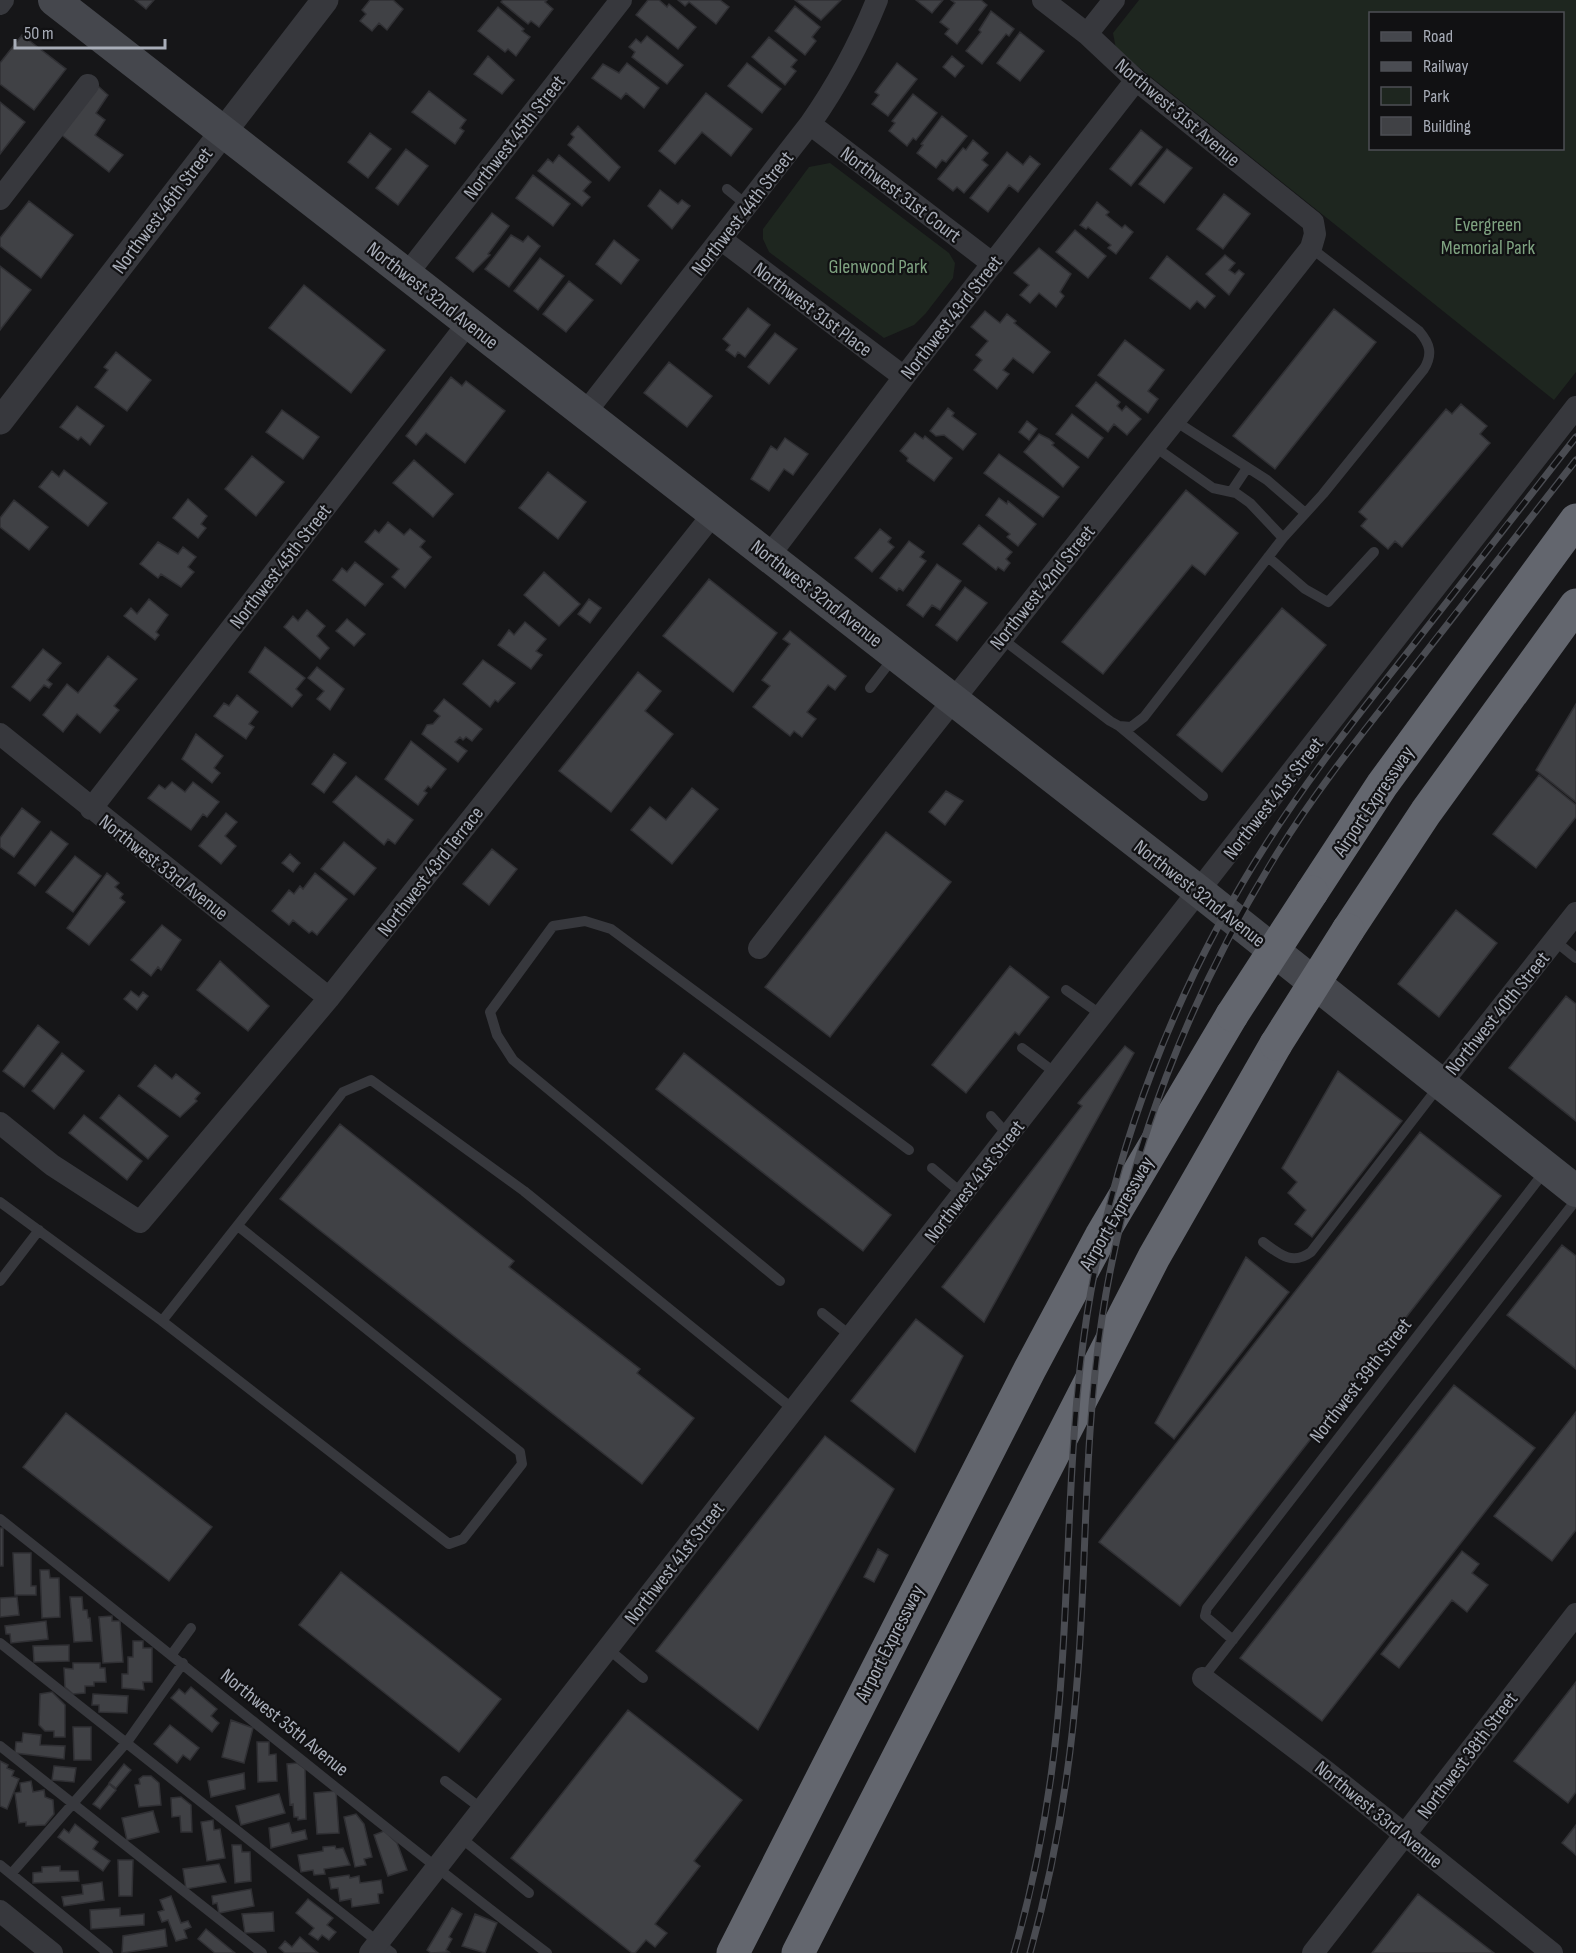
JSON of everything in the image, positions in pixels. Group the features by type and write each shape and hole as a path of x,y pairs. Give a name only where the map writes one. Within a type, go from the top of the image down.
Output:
{"highway":[{"name":"Airport Expressway","path":"730,1953 755,1909 1030,1369 1101,1236 1232,1015 1382,785 1576,520"},
{"path":"798,1953 1154,1257 1275,1044 1426,812 1576,605"}],"main road":[{"name":"Northwest 32nd Avenue","path":"54,0 1200,892 1576,1191"}],"street":[{"path":"0,4 3,0"},
{"name":"Northwest 46th Street","path":"0,421 325,0"},
{"name":"Northwest 45th Street","path":"407,274 621,0"},
{"name":"Northwest 44th Street","path":"585,413 722,240 839,83 859,46 877,0"},
{"name":"Northwest 31st Avenue","path":"1043,0 1087,34 1136,80 1313,222 1315,234 1311,248"},
{"path":"1087,34 1114,0"},
{"name":"Northwest 43rd Street","path":"769,556 904,377 1136,80"},
{"path":"0,199 88,85"},
{"name":"Northwest 31st Court","path":"810,124 993,264"},
{"name":"Northwest 31st Place","path":"722,240 904,377"},
{"name":"Northwest 42nd Street","path":"759,948 951,699 1155,447 1311,248"},
{"name":"Northwest 45th Street","path":"91,809 469,322"},
{"name":"Northwest 41st Street","path":"380,1949 435,1868 1200,892 1576,407"},
{"name":"Northwest 43rd Terrace","path":"0,1123 52,1165 140,1222 329,998 714,513"},
{"name":"Northwest 33rd Avenue","path":"0,734 329,998"},
{"name":"Northwest 40th Street","path":"1441,1084 1576,913"},
{"name":"Northwest 38th Street","path":"1313,1953 1576,1614"},
{"name":"Northwest 33rd Avenue","path":"1203,1678 1552,1953"},
{"path":"0,1911 52,1953"}],"lane":[{"path":"727,189 748,206"},
{"path":"1119,726 1131,727 1144,717 1283,538 1304,512 1323,494 1424,369 1430,354 1428,342 1419,331 1311,248"},
{"path":"1175,421 1267,480 1304,512"},
{"path":"1155,447 1214,488 1231,492 1250,503 1283,538"},
{"path":"1231,492 1247,468"},
{"path":"1268,557 1305,589 1328,602 1374,552"},
{"path":"1000,638 1119,726 1203,796"},
{"path":"870,688 896,655"},
{"path":"780,1281 513,1060 497,1035 490,1012 553,926 585,921 611,929 909,1150"},
{"path":"1555,941 1576,958"},
{"path":"1066,990 1103,1016"},
{"path":"1022,1048 1057,1074"},
{"path":"162,1321 343,1092 371,1080 524,1191 794,1410"},
{"path":"1263,1242 1282,1257 1303,1258 1311,1252 1441,1084"},
{"path":"991,1116 1009,1136"},
{"path":"932,1168 963,1194"},
{"name":"Northwest 39th Street","path":"1233,1640 1205,1616 1207,1608 1547,1168"},
{"path":"1203,1678 1576,1200"},
{"path":"0,1202 162,1321 448,1544 463,1539 522,1464 520,1452 238,1226"},
{"path":"0,1281 39,1230"},
{"path":"822,1313 852,1337"},
{"name":"Northwest 35th Avenue","path":"0,1519 172,1654 435,1868 547,1953"},
{"path":"172,1654 190,1628"},
{"path":"0,1643 127,1742 380,1949"},
{"path":"608,1648 643,1678"},
{"path":"11,1874 127,1742 183,1663"},
{"path":"0,1746 262,1953"},
{"path":"445,1781 482,1809"},
{"path":"460,1837 529,1893"},
{"path":"0,1865 108,1953"}],"green space":[{"name":"Evergreen Memorial Park","path":"1139,0 1576,0 1576,372 1554,400 1116,49 1113,33"},
{"name":"Glenwood Park","path":"830,163 949,253 955,263 953,278 926,313 914,325 884,338 769,252 763,239 763,229 809,167"}],"building":[{"path":"135,0 154,0 146,9"},
{"path":"370,0 393,0 403,9 387,30 379,23 372,31 360,21 366,14 362,10"},
{"path":"503,0 547,0 545,2 553,9 539,27 531,21 528,24 501,2"},
{"path":"648,0 659,0 667,7 669,4 696,27 678,49 636,15"},
{"path":"678,0 720,0 729,7 716,24 689,2 685,6"},
{"path":"795,0 841,0 821,20"},
{"path":"916,0 943,0 932,13"},
{"path":"951,0 981,0 987,5 957,44 945,34 949,29 940,22 955,3"},
{"path":"795,6 820,27 812,37 816,41 805,55 775,31"},
{"path":"498,7 530,37 516,56 508,49 505,52 478,31"},
{"path":"991,11 1014,29 1009,36 1006,34 982,64 966,51 981,32 979,30"},
{"path":"1020,32 1044,51 1020,81 997,63"},
{"path":"22,35 66,69 34,110 0,84 0,63"},
{"path":"647,36 683,65 667,84 632,57 635,52 629,47 636,39 641,43"},
{"path":"769,37 797,60 791,67 796,71 785,85 752,57"},
{"path":"488,56 514,80 502,94 474,74"},
{"path":"952,56 964,66 955,77 943,67"},
{"path":"627,63 659,88 644,108 626,93 621,99 592,78 603,64 619,73"},
{"path":"747,63 781,89 762,113 728,86"},
{"path":"897,63 917,79 888,116 872,104 879,95 875,92"},
{"path":"98,86 108,95 96,113 105,120 95,135 123,155 109,172 59,133"},
{"path":"429,91 466,120 460,128 464,131 455,144 412,112"},
{"path":"706,93 752,129 731,156 702,132 675,164 659,151"},
{"path":"913,94 937,113 916,140 913,138 907,146 889,131 895,123 892,121"},
{"path":"0,102 25,122 0,154"},
{"path":"942,116 967,136 946,162 942,160 936,168 917,153"},
{"path":"578,126 620,167 609,181 568,145 574,137 571,134"},
{"path":"1141,130 1162,147 1131,186 1110,169"},
{"path":"370,133 391,149 368,178 348,162"},
{"path":"973,140 988,153 982,160 988,165 964,193 957,187 953,191 938,179 963,148 966,150"},
{"path":"406,149 428,166 398,205 376,188"},
{"path":"1167,149 1192,168 1164,203 1139,184"},
{"path":"1007,152 1023,165 1030,156 1040,164 1018,192 1009,185 988,212 970,198"},
{"path":"559,155 591,182 583,191 590,197 582,206 538,171 548,159 553,163"},
{"path":"533,175 570,204 553,226 516,198"},
{"path":"660,190 678,204 682,200 690,206 672,229 648,206"},
{"path":"1224,194 1250,214 1223,249 1197,229"},
{"path":"29,201 73,235 41,278 0,246 0,238"},
{"path":"1097,202 1109,212 1106,215 1122,228 1125,225 1133,232 1116,254 1108,248 1111,245 1088,227 1086,229 1080,225"},
{"path":"492,213 509,226 488,254 490,255 473,272 456,258"},
{"path":"1075,230 1106,256 1088,278 1056,252"},
{"path":"511,235 523,242 528,236 540,246 509,287 485,269"},
{"path":"614,240 639,260 621,284 596,264"},
{"path":"1039,248 1071,274 1060,292 1064,296 1056,307 1039,293 1030,303 1020,295 1029,285 1014,273"},
{"path":"1225,255 1235,263 1229,270 1235,274 1239,270 1244,274 1229,295 1206,274"},
{"path":"1167,256 1215,296 1205,308 1197,301 1190,309 1150,278"},
{"path":"540,258 564,276 538,310 514,291"},
{"path":"0,266 31,290 0,330"},
{"path":"569,281 593,300 566,332 543,314"},
{"path":"304,285 385,350 351,393 269,328"},
{"path":"748,308 770,325 745,357 738,352 735,357 726,350 730,345 723,339"},
{"path":"1334,309 1376,342 1275,469 1233,436"},
{"path":"985,311 1000,323 1007,314 1016,321 1014,323 1050,352 1033,373 1013,358 1003,370 1009,374 997,389 974,370 982,360 976,355 988,341 971,327"},
{"path":"775,333 797,349 769,384 748,367"},
{"path":"1125,340 1164,370 1148,391 1158,399 1148,413 1098,375"},
{"path":"116,352 151,380 127,411 95,387 108,370 104,367"},
{"path":"669,362 712,396 687,427 644,393"},
{"path":"451,377 462,386 466,381 505,411 465,463 426,433 416,445 406,436"},
{"path":"1096,382 1120,402 1117,406 1122,411 1126,406 1141,419 1127,435 1114,424 1108,432 1076,406"},
{"path":"1461,404 1487,426 1480,434 1490,443 1402,547 1395,541 1388,549 1361,526 1367,519 1359,512 1446,409 1452,414"},
{"path":"77,406 104,426 90,445 81,437 78,440 60,427"},
{"path":"948,408 954,413 952,416 976,434 963,450 944,435 936,436 930,431"},
{"path":"282,410 319,437 303,459 266,432"},
{"path":"1072,414 1103,438 1088,458 1056,434"},
{"path":"1027,421 1037,429 1029,440 1019,432"},
{"path":"915,433 923,439 925,436 952,458 934,481 907,461 908,458 900,451"},
{"path":"1039,434 1054,443 1052,445 1079,467 1063,487 1024,452"},
{"path":"785,438 808,454 793,475 784,469 769,491 751,479 771,446 777,450"},
{"path":"999,454 1059,497 1043,517 984,473"},
{"path":"252,456 284,482 256,516 225,489"},
{"path":"414,460 453,494 433,517 393,483"},
{"path":"64,470 107,503 88,526 39,487 52,471 59,477"},
{"path":"548,472 586,502 558,539 519,508"},
{"path":"1186,490 1238,533 1205,575 1192,565 1103,674 1062,642"},
{"path":"999,498 1007,504 1008,501 1036,524 1018,546 1007,537 1010,534 986,515"},
{"path":"188,499 207,516 201,524 206,528 198,538 173,518"},
{"path":"14,500 48,527 29,550 0,527 0,518"},
{"path":"388,522 404,535 410,529 425,541 420,547 431,557 405,588 392,577 399,569 365,542 375,530 379,533"},
{"path":"979,525 1012,552 1006,559 1010,563 1004,571 998,567 996,570 963,544"},
{"path":"880,529 891,538 888,542 894,547 872,572 855,558"},
{"path":"909,541 924,552 920,557 926,561 903,591 899,588 897,591 880,578"},
{"path":"158,542 178,554 183,547 196,557 188,567 194,572 181,587 161,574 158,578 140,564"},
{"path":"355,562 383,584 365,606 333,580 342,568 347,572"},
{"path":"937,564 961,581 940,610 932,605 923,617 907,605"},
{"path":"544,572 580,604 559,626 524,595"},
{"path":"709,579 777,633 733,692 663,636"},
{"path":"965,587 987,603 957,641 936,625"},
{"path":"149,599 168,615 156,632 159,635 155,640 124,616 131,608 137,614"},
{"path":"589,599 601,608 590,623 578,614"},
{"path":"1282,608 1326,645 1222,772 1177,735"},
{"path":"307,610 325,626 317,636 329,648 320,659 284,627 293,616 298,621"},
{"path":"347,619 365,634 354,646 336,631"},
{"path":"525,622 546,639 536,651 542,655 531,669 498,645 509,630 514,635"},
{"path":"790,631 846,676 835,690 828,685 807,712 816,719 802,737 794,731 790,736 753,707 770,686 762,680 790,644 783,639"},
{"path":"265,647 305,678 296,689 302,695 292,707 249,672"},
{"path":"43,649 61,663 47,680 52,684 49,688 44,685 30,701 12,687"},
{"path":"108,656 137,679 114,706 119,710 100,733 77,714 63,732 43,715 67,684 78,693"},
{"path":"483,660 515,683 498,702 495,700 490,707 463,684"},
{"path":"317,667 344,689 330,710 317,699 324,691 308,678"},
{"path":"638,672 661,691 645,711 673,734 611,812 559,771"},
{"path":"237,695 258,712 249,724 254,727 246,739 214,716 224,703 229,706"},
{"path":"444,699 482,729 472,741 466,737 463,740 460,737 455,742 467,751 458,762 422,734 427,725 433,724 440,716 434,711"},
{"path":"1576,704 1576,802 1536,770"},
{"path":"196,734 223,756 214,768 220,773 212,783 182,759"},
{"path":"411,741 446,769 431,788 428,786 424,791 427,793 418,805 385,779"},
{"path":"334,754 346,763 324,793 312,784"},
{"path":"1539,775 1576,805 1576,817 1536,868 1493,834"},
{"path":"356,776 413,820 395,844 388,839 384,845 333,802"},
{"path":"172,782 185,792 193,782 219,802 207,817 203,814 191,830 148,798 159,785 165,789"},
{"path":"692,788 718,809 672,864 631,830 650,807 666,820"},
{"path":"946,791 963,801 945,825 929,812"},
{"path":"22,808 40,822 14,857 0,847 0,838"},
{"path":"226,813 237,822 225,836 236,846 221,864 199,846"},
{"path":"51,831 68,844 35,886 18,873"},
{"path":"886,832 951,882 830,1037 765,987"},
{"path":"344,842 376,868 354,895 321,869"},
{"path":"492,849 517,869 489,905 463,884"},
{"path":"290,854 300,863 293,872 282,863"},
{"path":"75,856 101,876 73,912 46,892"},
{"path":"107,873 119,883 115,887 123,894 120,898 125,902 89,945 67,928"},
{"path":"315,873 347,899 317,935 312,931 309,933 293,920 289,925 272,911 289,890 294,894 300,886 303,889"},
{"path":"1456,910 1497,943 1439,1017 1398,984"},
{"path":"162,925 181,940 161,970 158,967 151,976 131,960"},
{"path":"220,961 269,1006 248,1031 197,990"},
{"path":"1010,966 1049,997 1019,1035 1015,1032 966,1093 932,1065"},
{"path":"131,991 139,997 143,992 148,996 137,1010 124,999"},
{"path":"1566,996 1576,1004 1576,1121 1509,1068"},
{"path":"38,1025 59,1042 24,1087 3,1071"},
{"path":"1125,1046 1134,1053 984,1322 942,1287 1082,1106 1078,1103"},
{"path":"62,1053 84,1071 54,1109 32,1091"},
{"path":"684,1053 891,1215 863,1251 656,1089"},
{"path":"155,1065 172,1079 176,1074 200,1093 195,1099 197,1101 180,1117 138,1086"},
{"path":"1338,1071 1402,1121 1312,1237 1295,1224 1306,1210 1288,1193 1297,1182 1282,1168"},
{"path":"119,1095 168,1136 148,1159 100,1118"},
{"path":"84,1115 142,1161 127,1180 69,1133"},
{"path":"340,1124 514,1261 509,1267 640,1369 637,1373 694,1418 642,1484 280,1199"},
{"path":"1420,1132 1501,1196 1180,1606 1099,1542"},
{"path":"1562,1245 1576,1256 1576,1369 1507,1315"},
{"path":"1246,1257 1289,1292 1174,1439 1155,1423"},
{"path":"916,1319 963,1356 915,1452 851,1401"},
{"path":"1454,1385 1535,1448 1322,1721 1240,1658"},
{"path":"1576,1412 1576,1530 1552,1561 1494,1516"},
{"path":"66,1413 212,1527 169,1581 23,1467"},
{"path":"825,1436 894,1489 758,1730 656,1651"},
{"path":"0,1528 3,1528 3,1566 0,1566"},
{"path":"878,1549 888,1555 874,1582 864,1577"},
{"path":"1462,1551 1479,1564 1472,1573 1488,1585 1467,1612 1452,1600 1399,1668 1381,1654"},
{"path":"13,1553 31,1553 31,1586 36,1586 36,1595 15,1595"},
{"path":"40,1570 49,1570 50,1578 59,1578 60,1617 42,1618"},
{"path":"341,1572 501,1699 459,1752 299,1625"},
{"path":"17,1597 19,1615 0,1617 0,1598"},
{"path":"70,1597 82,1597 83,1610 87,1610 88,1618 90,1618 92,1641 74,1642"},
{"path":"112,1616 112,1621 120,1621 123,1662 103,1663 99,1617"},
{"path":"46,1621 48,1639 11,1643 10,1634 6,1634 5,1626"},
{"path":"133,1641 143,1641 143,1648 152,1648 152,1682 143,1682 144,1690 122,1688 122,1674 128,1674 128,1657 133,1657"},
{"path":"69,1645 69,1661 34,1662 33,1646"},
{"path":"73,1663 100,1663 100,1668 105,1668 106,1682 94,1682 94,1686 85,1686 85,1693 73,1694 65,1687 64,1668 73,1669"},
{"path":"1576,1682 1576,1792 1568,1803 1514,1761"},
{"path":"191,1687 217,1709 211,1716 219,1723 212,1732 171,1698 179,1689 185,1694"},
{"path":"52,1692 65,1705 65,1737 54,1737 54,1731 45,1731 39,1725 40,1694"},
{"path":"93,1694 128,1696 127,1713 99,1712 99,1705 92,1705"},
{"path":"628,1710 742,1800 694,1861 700,1866 655,1924 667,1933 655,1947 646,1940 635,1953 632,1953 511,1858"},
{"path":"231,1720 253,1728 244,1763 222,1757"},
{"path":"170,1725 199,1748 190,1760 183,1755 177,1763 154,1744"},
{"path":"73,1727 91,1727 91,1760 74,1760"},
{"path":"23,1733 41,1735 40,1745 65,1746 64,1759 15,1753 16,1742 22,1742"},
{"path":"257,1742 269,1742 269,1755 276,1754 277,1781 258,1782"},
{"path":"0,1761 14,1771 12,1776 19,1779 7,1809 0,1806"},
{"path":"297,1763 305,1769 306,1819 298,1820 298,1817 294,1817 293,1804 290,1805 287,1764"},
{"path":"124,1764 131,1770 116,1788 109,1783"},
{"path":"54,1766 76,1768 74,1782 52,1780"},
{"path":"244,1773 245,1789 211,1797 208,1781"},
{"path":"143,1776 151,1776 159,1783 161,1805 139,1807 135,1785 140,1784 139,1779"},
{"path":"31,1781 33,1792 44,1790 45,1797 53,1800 54,1814 45,1825 26,1826 26,1822 19,1823 15,1793 21,1792 20,1783"},
{"path":"109,1784 116,1790 100,1809 93,1804"},
{"path":"336,1791 339,1833 317,1834 314,1793"},
{"path":"279,1794 285,1813 241,1825 236,1806"},
{"path":"181,1797 191,1805 192,1832 181,1832 180,1816 172,1817 171,1798"},
{"path":"153,1811 159,1832 127,1840 122,1818"},
{"path":"356,1814 364,1824 372,1857 364,1859 366,1865 355,1867 344,1817"},
{"path":"213,1820 214,1830 220,1829 225,1858 207,1861 201,1822"},
{"path":"289,1823 292,1833 305,1830 307,1839 271,1848 269,1828"},
{"path":"75,1824 98,1842 93,1849 110,1861 103,1871 58,1837 64,1829 69,1833"},
{"path":"1576,1825 1576,1855 1562,1843"},
{"path":"384,1831 397,1843 407,1870 388,1876 374,1835"},
{"path":"232,1845 241,1845 242,1852 250,1852 251,1881 235,1883"},
{"path":"335,1846 336,1849 343,1848 350,1865 324,1869 325,1874 314,1875 313,1870 301,1872 298,1855 323,1851 323,1847"},
{"path":"118,1860 133,1860 132,1896 119,1896"},
{"path":"219,1864 226,1882 186,1889 183,1869"},
{"path":"60,1866 60,1871 78,1871 79,1881 33,1883 33,1873 42,1872 42,1867"},
{"path":"349,1875 350,1878 359,1876 360,1883 381,1880 383,1893 378,1894 379,1903 352,1907 351,1899 340,1901 338,1888 331,1889 329,1878"},
{"path":"102,1882 104,1900 64,1906 62,1897 83,1894 82,1885"},
{"path":"251,1889 254,1906 219,1913 217,1903 213,1904 212,1896"},
{"path":"1418,1894 1494,1953 1372,1953"},
{"path":"171,1896 181,1923 188,1921 191,1927 184,1930 187,1938 176,1941 168,1920 162,1922 158,1912 164,1910 160,1900"},
{"path":"308,1899 333,1918 327,1925 336,1932 329,1940 322,1935 318,1940 309,1934 314,1928 296,1913"},
{"path":"120,1908 120,1916 144,1914 144,1925 91,1929 90,1910"},
{"path":"452,1908 462,1914 449,1937 452,1939 446,1950 449,1952 431,1953 427,1950"},
{"path":"273,1912 274,1931 245,1933 242,1914"},
{"path":"475,1914 497,1923 485,1953 462,1946"},
{"path":"165,1929 167,1946 122,1953 123,1936"},
{"path":"206,1929 235,1953 215,1953 198,1939"},
{"path":"300,1937 318,1953 285,1953 279,1948 285,1941 292,1947"}],"railway":[{"path":"1014,1953 1032,1882 1046,1810 1056,1738 1065,1621 1073,1446 1087,1315 1098,1253 1113,1191 1131,1130 1153,1070 1204,953 1234,897 1284,817 1355,719 1576,437"},
{"path":"1030,1953 1055,1848 1071,1742 1081,1626 1092,1406 1102,1318 1113,1256 1128,1196 1145,1135 1166,1076 1217,962 1246,906 1292,830 1355,743 1576,460"}]}
